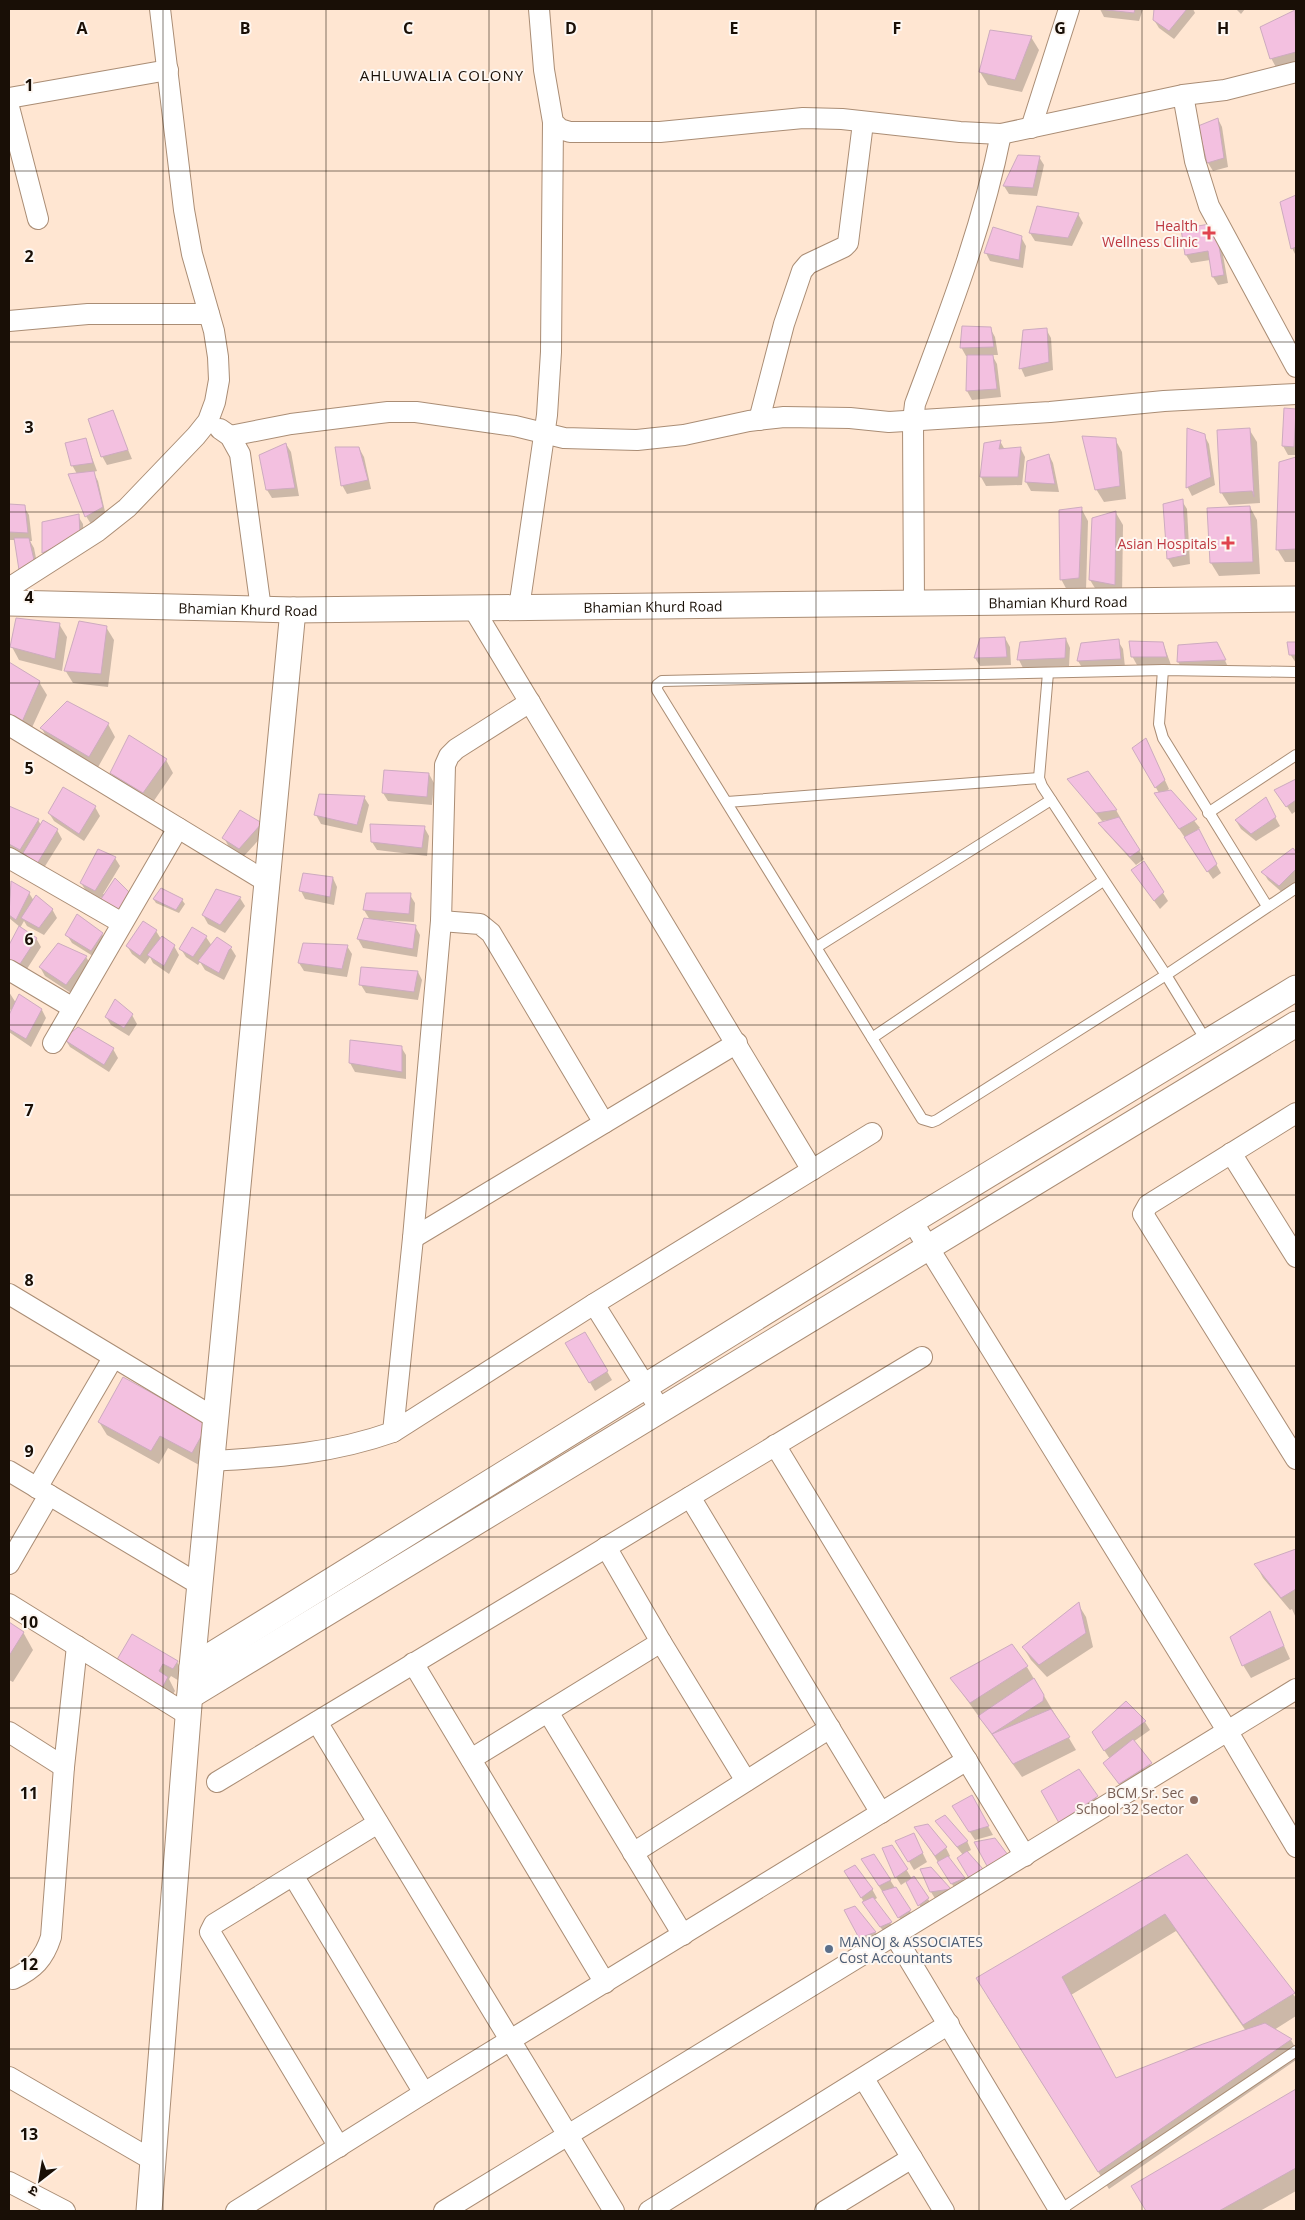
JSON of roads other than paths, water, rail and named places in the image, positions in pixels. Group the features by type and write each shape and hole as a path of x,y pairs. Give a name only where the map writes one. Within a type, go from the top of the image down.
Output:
{"street":[{"path":"9,588 98,531 127,508 208,421 215,402 219,380 217,348 192,254 184,210 160,9"},
{"path":"519,608 545,435 551,352 553,122 544,70 538,9"},
{"path":"1031,128 1069,9"},
{"path":"9,98 168,70"},
{"path":"553,122 560,128 570,132 643,132 709,129 803,118 842,119 863,123 1001,134 1183,96 1224,90 1296,72"},
{"path":"1183,96 1195,161 1207,200 1296,367"},
{"path":"9,107 38,219"},
{"path":"759,420 784,324 802,271 808,264 844,247 848,243 863,123"},
{"path":"914,604 913,420 915,404 951,312 975,239 994,171 1001,134"},
{"path":"9,321 88,314 209,314"},
{"path":"230,436 291,424 388,412 416,412 515,426 545,435 564,438 637,440 684,434 759,420 809,416 889,422 1050,412 1164,401 1296,394"},
{"path":"208,421 230,436 240,454 261,609"},
{"name":"Bhamian Khurd Road","path":"9,603 293,610 1296,599"},
{"path":"473,608 812,1170"},
{"path":"149,2211 192,1667 293,610"},
{"path":"393,1432 413,1238 441,921 446,765 449,756 456,749 530,702"},
{"path":"9,725 267,882"},
{"path":"53,1043 178,828"},
{"path":"9,858 122,923"},
{"path":"441,921 480,924 491,933 604,1123"},
{"path":"9,970 73,1008"},
{"path":"192,1667 912,1221 1296,988"},
{"path":"189,1705 660,1411 1296,1024"},
{"path":"413,1238 737,1043"},
{"path":"1296,1113 1148,1205 1143,1214 1296,1459"},
{"path":"211,1461 316,1452 357,1445 393,1432 594,1304 872,1133"},
{"path":"1231,1153 1296,1257"},
{"path":"912,1221 1228,1732 1296,1847"},
{"path":"11,1300 215,1418"},
{"path":"594,1304 660,1411"},
{"path":"217,1782 922,1356"},
{"path":"9,1564 43,1492 113,1358"},
{"path":"775,1445 1025,1856"},
{"path":"9,1471 200,1585"},
{"path":"690,1497 881,1813"},
{"path":"606,1547 661,1642 746,1781"},
{"path":"9,1604 77,1646 189,1705"},
{"path":"471,1759 661,1642"},
{"path":"10,1977 36,1966 46,1952 51,1937 64,1767 77,1646"},
{"path":"413,1663 605,1983"},
{"path":"444,2211 1296,1689"},
{"path":"548,1712 683,1935"},
{"path":"317,1722 614,2211"},
{"path":"633,1853 830,1728"},
{"path":"9,1732 64,1767"},
{"path":"236,2211 424,2093 967,1760"},
{"path":"339,2147 210,1932 214,1924 294,1877 378,1823"},
{"path":"294,1877 424,2093"},
{"path":"895,1936 1060,2211"},
{"path":"648,2211 864,2079 949,2024"},
{"path":"9,2077 154,2161"},
{"path":"864,2079 944,2211"},
{"path":"825,2211 912,2158"},
{"path":"9,2182 66,2211"}],"lane":[{"path":"1163,670 1160,730 1208,813 1266,906"},
{"path":"1296,672 1163,670 662,681 657,684 657,690 922,1118 932,1122 1166,975 1266,906 1296,888"},
{"path":"1048,673 1039,778 1051,800 1166,975 1207,1042"},
{"path":"1208,813 1296,755"},
{"path":"727,802 1039,778"},
{"path":"817,947 1051,800"},
{"path":"872,1038 1103,881"},
{"path":"1060,2211 1296,2052"}],"place":[{"name":"Health Wellness Clinic","path":"1209,233"},
{"name":"Asian Hospitals","path":"1228,543"},
{"name":"BCM Sr. Sec School 32 Sector","path":"1194,1800"},
{"name":"MANOJ & ASSOCIATES Cost Accountants","path":"829,1949"}],"district":[{"name":"AHLUWALIA COLONY","path":"442,75"}]}
